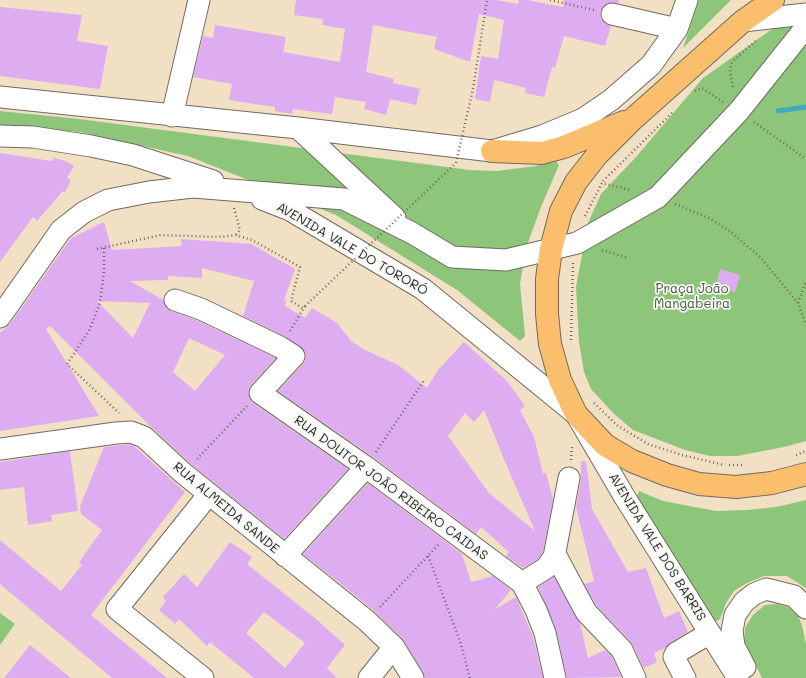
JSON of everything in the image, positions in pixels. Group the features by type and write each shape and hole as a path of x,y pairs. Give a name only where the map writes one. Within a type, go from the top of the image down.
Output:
{"main road":[{"path":"773,0 743,21 633,119 597,155 576,182 561,211 551,249 547,279 546,314 561,342 560,380 584,408 605,445 632,461 667,475 698,484 736,486 772,483 806,474"},
{"path":"492,151 542,153 564,147 633,119"}],"street":[{"path":"172,116 199,0"},
{"path":"0,97 298,128 492,151 542,136 583,119 611,100 651,65 677,29 687,0"},
{"path":"612,14 677,29"},
{"path":"743,21 806,14"},
{"path":"0,317 61,230 84,212 108,200 149,192 193,187 344,199 412,233 452,256 506,260 577,243 658,197 738,111 806,27"},
{"path":"298,128 348,172 412,233"},
{"name":"AVENIDA VALE DO TORORÓ","path":"0,136 33,137 91,146 133,155 290,210 423,289 584,408"},
{"path":"175,300 201,309 287,352 260,393"},
{"name":"RUA DOUTOR JOÃO RIBEIRO CAIDAS","path":"260,393 366,467 451,532 522,583"},
{"name":"AVENIDA VALE DOS BARRIS","path":"584,408 624,496 738,678"},
{"path":"0,449 131,432"},
{"name":"RUA ALMEIDA SANDE","path":"131,432 144,437 209,494 367,621 394,647 413,678"},
{"path":"285,556 366,467"},
{"path":"555,678 545,633 536,610 522,583 546,568 555,554 568,478"},
{"path":"203,678 117,609 209,494"},
{"path":"555,554 586,612 622,650 635,678"},
{"path":"750,678 734,646 732,631 735,615 744,602 754,594 766,589 794,596 806,608"},
{"path":"685,678 674,657 676,653 710,633"},
{"path":"369,678 394,647"}],"path":[{"path":"287,352 304,307 456,163 473,89 487,0"},
{"path":"550,0 612,14"},
{"path":"738,111 730,71 732,62 760,37"},
{"path":"573,348 561,342 573,263 582,222 602,183 658,197 708,218 731,232 761,258 798,303 806,325"},
{"path":"235,190 240,230 236,235"},
{"path":"97,249 161,235 218,237 236,235 252,240 300,267 291,301 304,307"},
{"path":"104,248 104,272 100,303 90,331 68,364 116,409 131,432"},
{"path":"798,303 806,281"},
{"path":"366,467 425,379"},
{"path":"184,473 260,393"},
{"path":"584,408 648,444 682,455 726,465 750,465"},
{"path":"790,457 806,451"},
{"path":"367,621 451,532"},
{"path":"428,556 460,641 470,678"}],"green space":[{"path":"699,0 731,0 683,48"},
{"name":"Praça João Mangabeira","path":"806,5 806,441 737,456 710,456 685,450 633,430 613,413 591,389 584,372 579,342 576,287 588,223 601,194 636,157 703,78"},
{"path":"0,111 79,119 470,170 497,171 536,166 555,160 559,165 541,207 526,248 520,284 525,336 520,341 457,290 336,215 188,156 79,132 0,126"},
{"path":"639,491 663,501 716,511 776,507 806,500 806,588 787,576 764,576 745,584 734,591 726,603 720,619 714,622 637,496"},
{"path":"778,604 788,607 798,616 802,625 806,644 806,678 762,678 744,641 745,628 753,615 765,605"},
{"path":"0,613 15,624 0,645"}],"building":[{"path":"296,0 496,0 518,4 519,0 528,0 563,7 564,0 619,0 618,3 608,3 600,11 600,17 604,22 611,26 605,46 564,36 555,68 552,67 544,97 525,93 526,88 494,80 490,102 475,99 481,56 498,59 504,20 479,14 470,62 434,49 437,37 373,25 366,72 394,79 393,83 420,89 416,105 390,99 386,115 364,109 366,102 335,97 332,114 293,109 292,114 275,111 275,107 229,100 232,84 193,77 203,36 213,38 215,25 286,37 283,52 340,62 345,29 322,25 323,19 294,15"},
{"path":"0,7 82,15 77,41 108,46 100,89 0,76"},
{"path":"0,153 52,161 54,158 65,161 74,166 67,178 71,180 65,193 63,191 37,221 33,217 0,262"},
{"path":"104,222 112,250 182,246 181,239 251,244 295,269 284,300 286,301 285,306 305,318 312,308 337,323 351,341 365,350 398,365 427,388 438,370 464,342 507,381 525,406 520,410 534,437 543,474 546,473 553,500 543,552 538,559 523,568 506,556 509,552 481,527 476,534 373,457 278,391 303,364 306,358 305,351 286,337 243,316 254,281 202,268 202,278 168,276 168,280 130,281 163,300 166,308 171,311 196,320 276,358 251,385 248,391 249,398 253,403 348,469 284,539 191,464 151,427 50,326 46,329 99,416 0,431 0,333 10,324 71,238","holes":["97,301 150,303 133,338","189,338 225,355 195,391 173,372","484,410 535,531 489,493 448,436 465,413 474,422"]},
{"path":"720,269 740,275 735,292 716,286"},
{"path":"129,444 134,446 185,492 91,615 167,678 112,678 0,584 0,540 61,591 82,565 79,562 102,530 81,514 80,506 104,447"},
{"path":"70,451 78,511 51,515 52,521 28,525 24,487 0,490 0,462"},
{"path":"581,461 586,461 592,509 628,572 646,568 664,618 679,611 688,632 670,643 665,648 654,653 657,662 644,668 631,642 596,605 584,584 594,581 576,507 581,480"},
{"path":"368,483 462,554 471,582 493,576 511,590 495,609 516,597 533,637 543,678 425,678 423,672 402,638 371,608 303,554"},
{"path":"230,542 252,557 247,564 316,619 345,645 327,668 337,678 254,678 210,642 207,646 179,619 175,624 159,610 166,601 163,597 184,574 197,587","holes":["264,612 305,643 285,668 246,633"]},
{"path":"554,577 580,623 588,658 605,650 612,657 621,677 567,678 556,629 538,587"},
{"path":"30,645 71,678 4,678"}],"waterway":[{"path":"778,111 806,107"}]}
